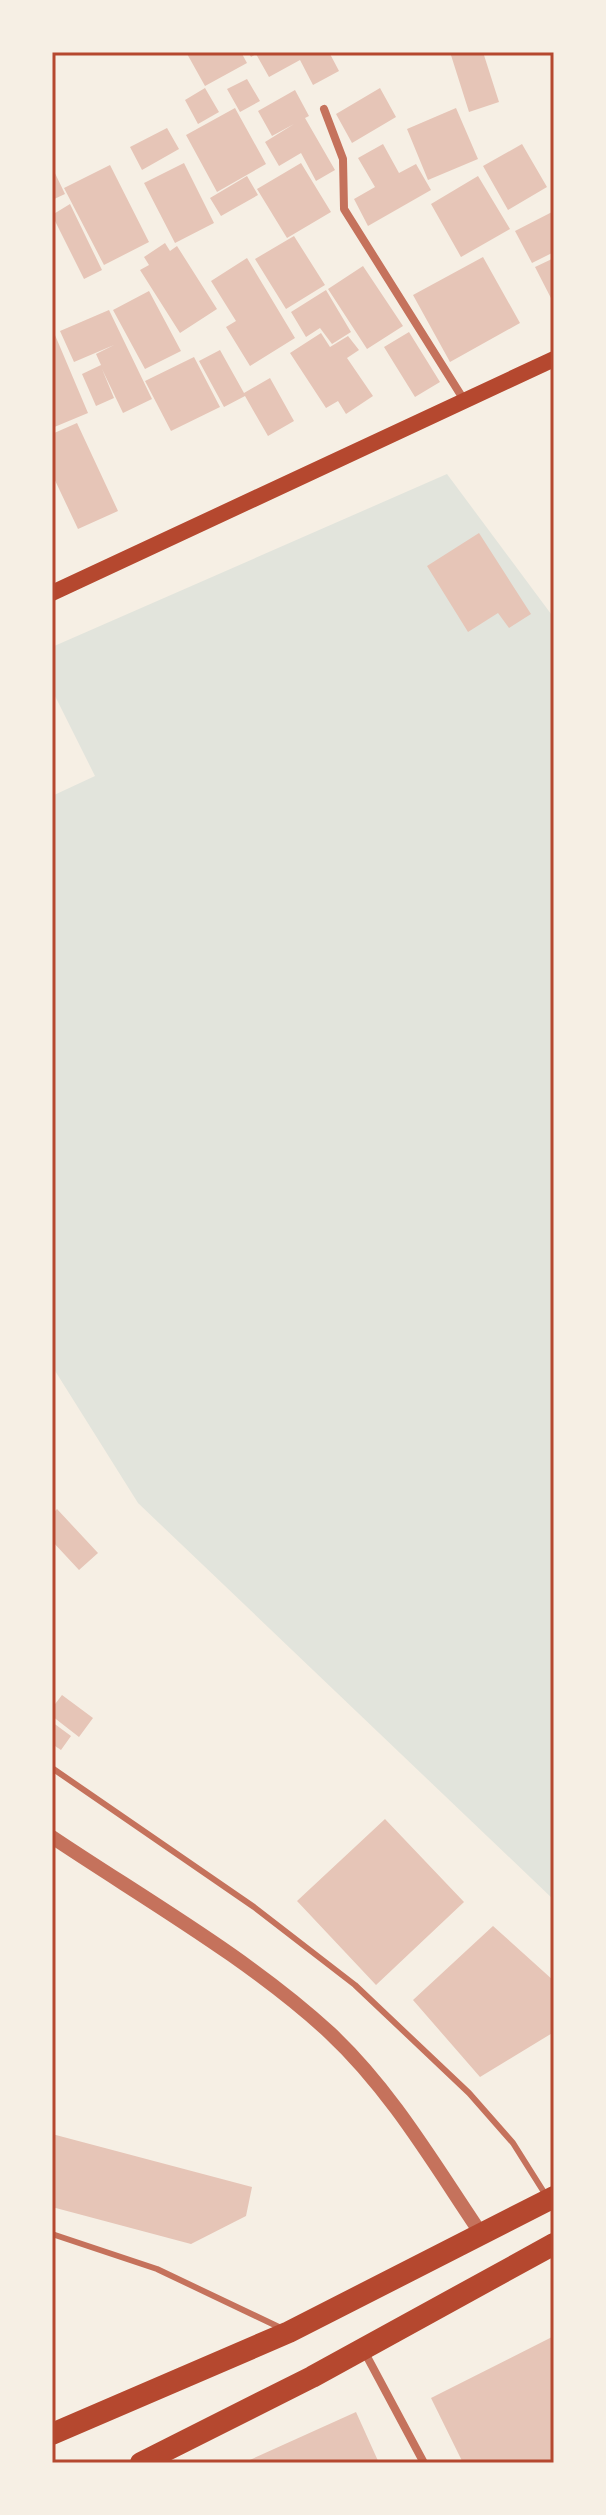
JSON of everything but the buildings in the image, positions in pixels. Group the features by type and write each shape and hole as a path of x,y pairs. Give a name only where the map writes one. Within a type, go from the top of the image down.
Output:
{"highway":[{"path":"52,2434 289,2332 552,2198"},
{"path":"141,2463 363,2350 554,2244"}],"main road":[{"path":"52,593 554,359"}],"street":[{"path":"324,109 343,159 344,209 464,401"},
{"path":"52,1837 280,1991 331,2034 372,2077 480,2232"},
{"path":"363,2350 424,2463"}],"lane":[{"path":"52,1768 254,1907 355,1985 469,2093 513,2143 552,2198"},
{"path":"52,2234 157,2269 289,2332"}],"shaded area":[{"path":"447,474 554,618 554,1900 138,1503 52,1366 52,796 95,776 52,690 52,647"}]}
